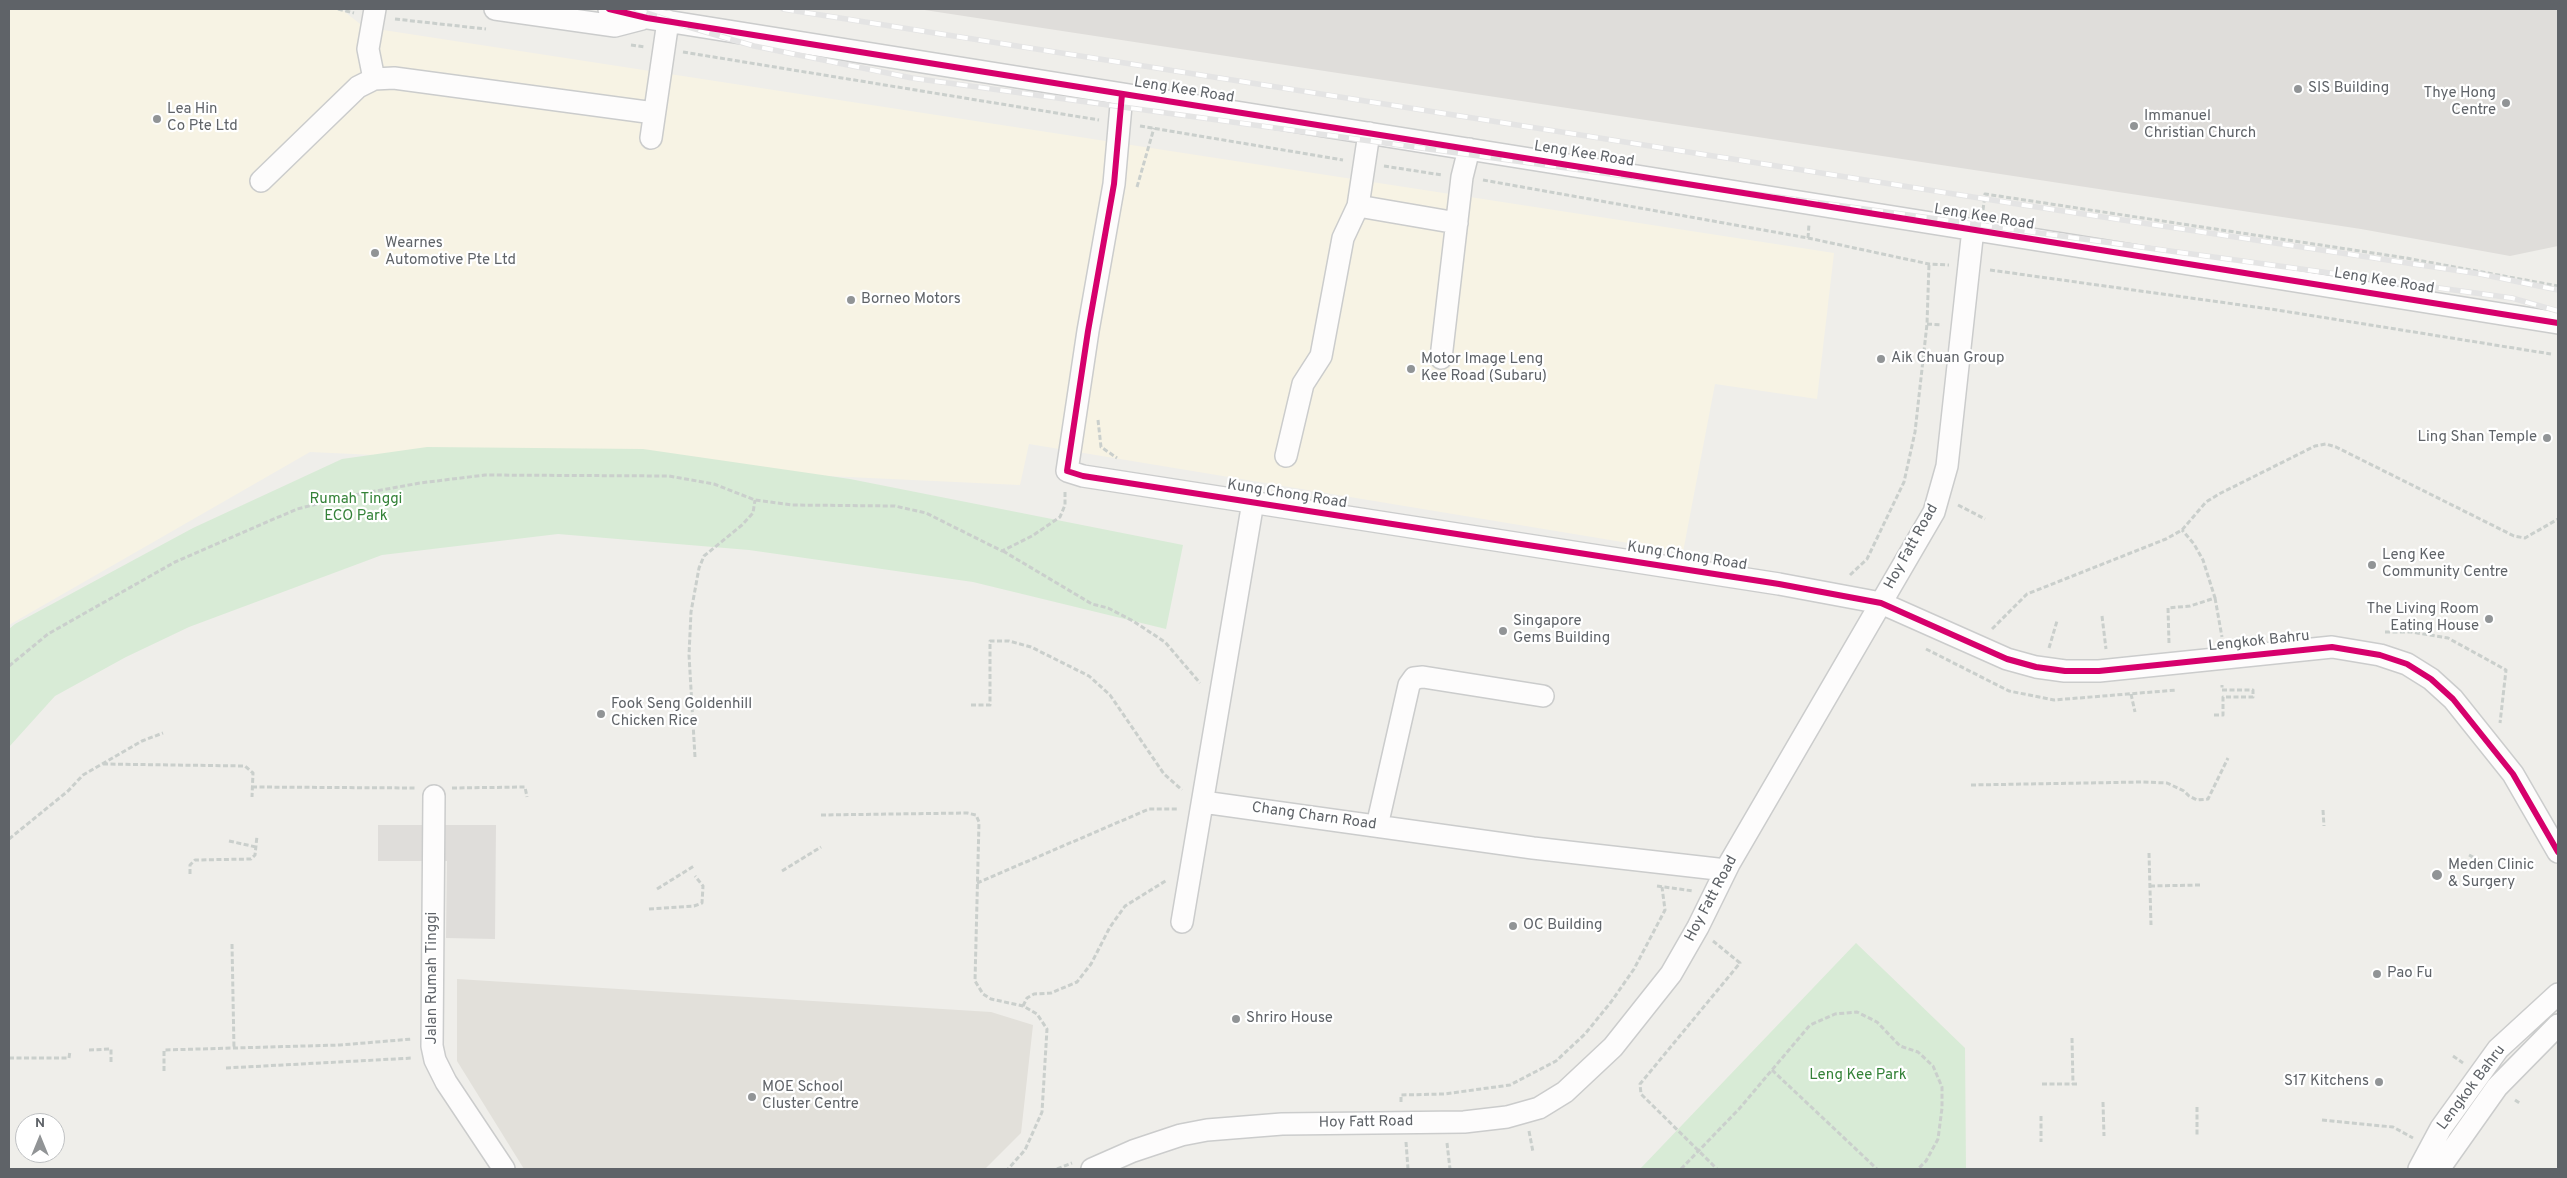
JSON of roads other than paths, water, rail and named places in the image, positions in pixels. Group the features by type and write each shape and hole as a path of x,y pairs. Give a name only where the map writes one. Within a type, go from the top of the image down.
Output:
{"street":[{"path":"374,79 368,49 376,9"},
{"name":"Leng Kee Road","path":"495,9 616,26 658,20"},
{"name":"Leng Kee Road","path":"609,9 658,20 1468,149 1977,224 2557,322"},
{"path":"652,138 658,20"},
{"path":"260,181 358,88 374,79 394,78 654,113"},
{"name":"Kung Chong Road","path":"1122,94 1116,176 1085,349 1067,471 1083,476 1780,584 1881,603"},
{"path":"1286,456 1303,384 1320,356 1343,238 1358,206 1368,133"},
{"path":"1441,358 1468,149"},
{"path":"1358,206 1457,223"},
{"name":"Hoy Fatt Road","path":"1083,1166 1180,1135 1207,1130 1282,1124 1464,1122 1507,1117 1540,1108 1565,1092 1588,1073 1628,1032 1671,974 1698,927 1726,870 1934,512 1944,480 1968,268 1977,224"},
{"path":"1182,922 1195,799 1220,702 1252,502"},
{"name":"Lengkok Bahru","path":"1881,603 2007,659 2036,667 2065,671 2099,671 2332,647 2380,655 2408,664 2431,679 2452,699 2481,732 2512,774 2558,852"},
{"path":"1377,826 1409,685 1414,678 1543,696"},
{"name":"Jalan Rumah Tinggi","path":"434,791 432,1038 435,1060 446,1082 504,1169"},
{"name":"Chang Charn Road","path":"1195,799 1533,848 1726,870"},
{"name":"Lengkok Bahru","path":"2419,1169 2440,1128 2498,1049 2558,994"},
{"name":"Lengkok Bahru","path":"2439,1169 2497,1087 2558,1025"},
{"path":"2452,1169 2459,1140"}],"railway":[{"path":"636,9 685,26 754,46 912,78 2512,298 2558,311"},
{"path":"783,9 2030,206 2480,274 2558,290"}],"place":[{"name":"SIS Building","path":"2298,89"},
{"name":"Thye Hong Centre","path":"2506,103"},
{"name":"Lea Hin Co Pte Ltd","path":"157,119"},
{"name":"Immanuel Christian Church","path":"2134,126"},
{"name":"Wearnes Automotive Pte Ltd","path":"375,253"},
{"name":"Borneo Motors","path":"851,300"},
{"name":"Aik Chuan Group","path":"1881,359"},
{"name":"Motor Image Leng Kee Road (Subaru)","path":"1411,369"},
{"name":"Ling Shan Temple","path":"2547,438"},
{"name":"Leng Kee Community Centre","path":"2372,565"},
{"name":"The Living Room Eating House","path":"2489,619"},
{"name":"Singapore Gems Building","path":"1503,631"},
{"name":"Fook Seng Goldenhill Chicken Rice","path":"601,714"},
{"name":"Meden Clinic & Surgery","path":"2437,875"},
{"name":"OC Building","path":"1513,926"},
{"name":"Pao Fu","path":"2377,974"},
{"name":"Shriro House","path":"1236,1019"},
{"name":"S17 Kitchens","path":"2379,1082"},
{"name":"MOE School Cluster Centre","path":"752,1097"}],"park label":[{"name":"Rumah Tinggi ECO Park","path":"356,508"},
{"name":"Leng Kee Park","path":"1858,1076"}]}
